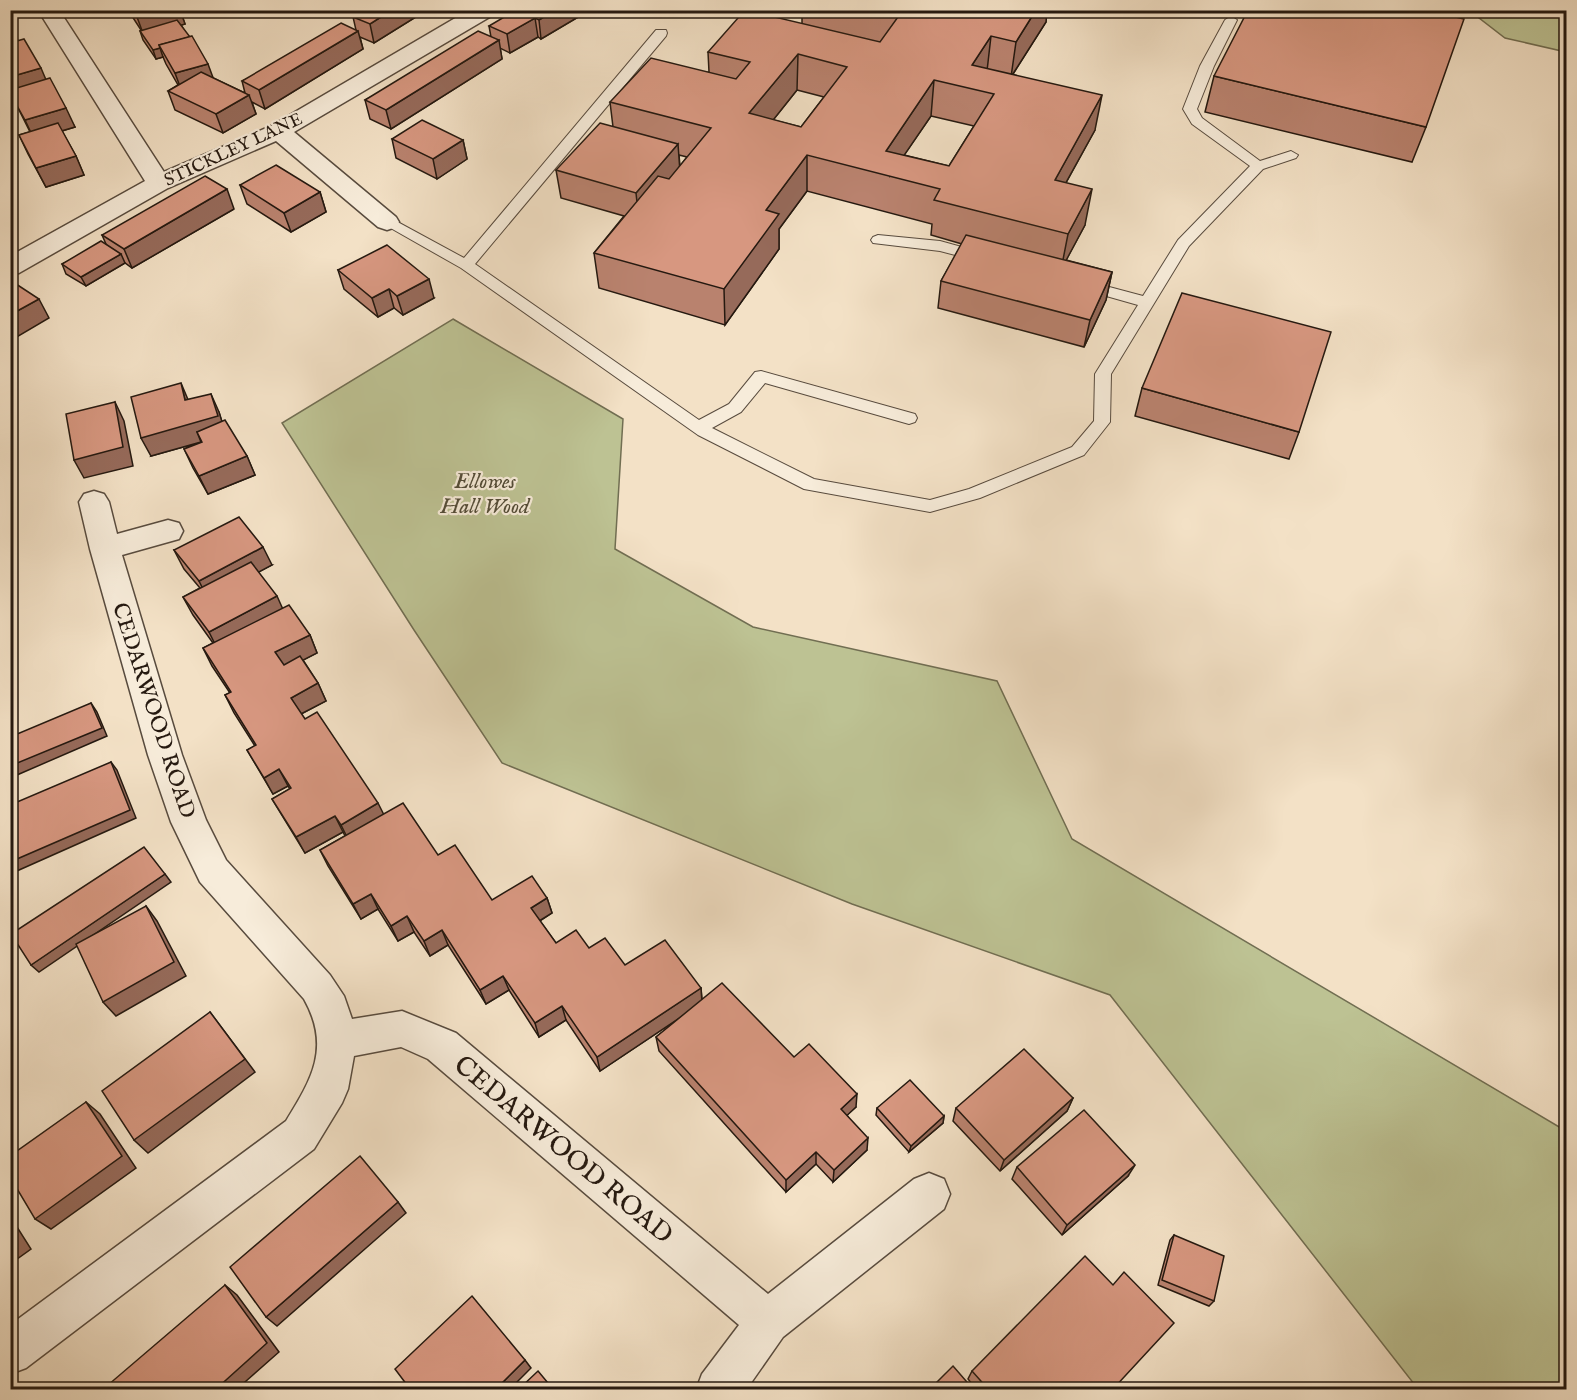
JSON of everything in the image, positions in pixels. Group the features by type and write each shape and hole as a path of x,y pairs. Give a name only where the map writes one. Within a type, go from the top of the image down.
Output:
{"street":[{"path":"48,10 159,183"},
{"name":"STICKLEY LANE","path":"10,267 159,183 279,131 485,10"},
{"path":"279,131 387,222"},
{"name":"CEDARWOOD ROAD","path":"10,1352 300,1135 328,1089 338,1040 330,1009 317,987 213,871 189,822 165,755 105,549 94,502"},
{"path":"105,549 168,531"},
{"name":"CEDARWOOD ROAD","path":"338,1040 402,1029 442,1046 768,1322"},
{"path":"717,1389 768,1322 929,1194"}],"lane":[{"path":"1230,20 1207,66 1190,109 1197,121 1258,166"},
{"path":"466,265 661,33"},
{"path":"387,222 466,265 699,427 810,485 930,506 974,494 1078,451 1102,422 1103,374 1183,243 1258,166 1291,155"},
{"path":"878,240 940,246 998,262"},
{"path":"1067,280 1147,302"},
{"path":"699,427 735,408 761,376 909,418"}],"green space":[{"path":"1470,11 1566,11 1566,52 1505,38"},
{"name":"Ellowes Hall Wood","path":"453,319 623,419 615,549 753,627 997,681 1072,839 1566,1131 1566,1389 1418,1389 1110,995 852,904 502,763 282,423"}],"building":[{"path":"133,10 160,10 137,17"},
{"path":"364,10 392,10 370,24 353,17"},
{"path":"516,10 555,10 507,34 489,26"},
{"path":"745,10 880,42 898,17 868,10 1036,10 1016,42 991,36 972,65 1102,95 1055,180 1092,189 1068,234 934,200 940,189 807,155 766,210 779,214 724,289 594,253 658,176 669,179 711,128 610,102 651,58 736,79 750,62 708,52","holes":["798,54 847,67 801,127 749,113","934,80 994,94 949,166 886,151"]},
{"path":"1248,10 1426,10 1464,19 1426,127 1214,76"},
{"path":"177,20 190,37 159,45 160,48 153,50 140,31"},
{"path":"341,23 358,31 259,90 242,81"},
{"path":"478,31 499,40 386,110 365,100"},
{"path":"192,36 208,64 175,73 159,45"},
{"path":"24,39 41,68 10,77 10,43"},
{"path":"201,72 249,95 216,114 168,91"},
{"path":"50,78 66,108 25,120 10,90"},
{"path":"422,120 463,140 433,159 392,139"},
{"path":"58,123 76,156 36,168 19,135"},
{"path":"600,123 678,144 636,193 556,170"},
{"path":"276,165 320,192 284,213 240,185"},
{"path":"205,176 227,189 124,249 102,235"},
{"path":"966,235 1112,272 1090,320 941,281"},
{"path":"101,241 121,254 81,277 62,264"},
{"path":"387,245 429,279 397,296 389,289 372,298 338,270"},
{"path":"13,282 39,299 10,315 10,283"},
{"path":"1182,293 1331,332 1299,432 1142,388"},
{"path":"181,383 185,400 211,394 218,416 141,438 131,397"},
{"path":"115,402 123,447 74,460 66,414"},
{"path":"225,420 247,456 199,476 184,449 202,442 197,432"},
{"path":"239,517 263,547 199,581 174,550"},
{"path":"251,562 277,596 209,632 183,597"},
{"path":"289,605 310,635 275,652 284,665 300,656 318,683 291,698 305,719 317,712 378,803 341,825 335,816 296,837 272,799 291,788 279,769 264,778 247,750 256,745 225,695 231,692 203,648"},
{"path":"91,703 102,728 10,766 10,737"},
{"path":"111,762 130,810 10,862 10,805"},
{"path":"403,803 438,855 455,845 492,900 532,876 547,898 531,908 556,943 576,930 589,948 605,938 625,965 665,940 701,988 597,1057 562,1006 535,1023 503,976 480,990 442,930 424,941 407,916 391,926 371,894 353,904 320,850"},
{"path":"144,847 165,874 31,965 11,934"},
{"path":"146,906 174,962 103,1002 76,944"},
{"path":"722,983 794,1057 809,1044 857,1094 841,1109 868,1138 834,1170 816,1152 786,1180 656,1037"},
{"path":"210,1012 245,1059 134,1140 102,1091"},
{"path":"1024,1049 1073,1098 1004,1160 956,1108"},
{"path":"910,1080 944,1116 911,1146 877,1108"},
{"path":"86,1102 122,1156 35,1219 10,1177 10,1156"},
{"path":"1084,1110 1135,1165 1067,1225 1017,1167"},
{"path":"360,1156 398,1202 266,1317 230,1267"},
{"path":"1174,1235 1224,1256 1214,1301 1162,1280"},
{"path":"1085,1256 1113,1285 1124,1272 1174,1323 1113,1389 988,1389 972,1371"},
{"path":"225,1285 267,1343 216,1389 111,1389 108,1385"},
{"path":"472,1296 525,1360 496,1389 410,1389 395,1369"},
{"path":"953,1366 973,1389 930,1389"},
{"path":"538,1371 553,1389 519,1389"}]}
